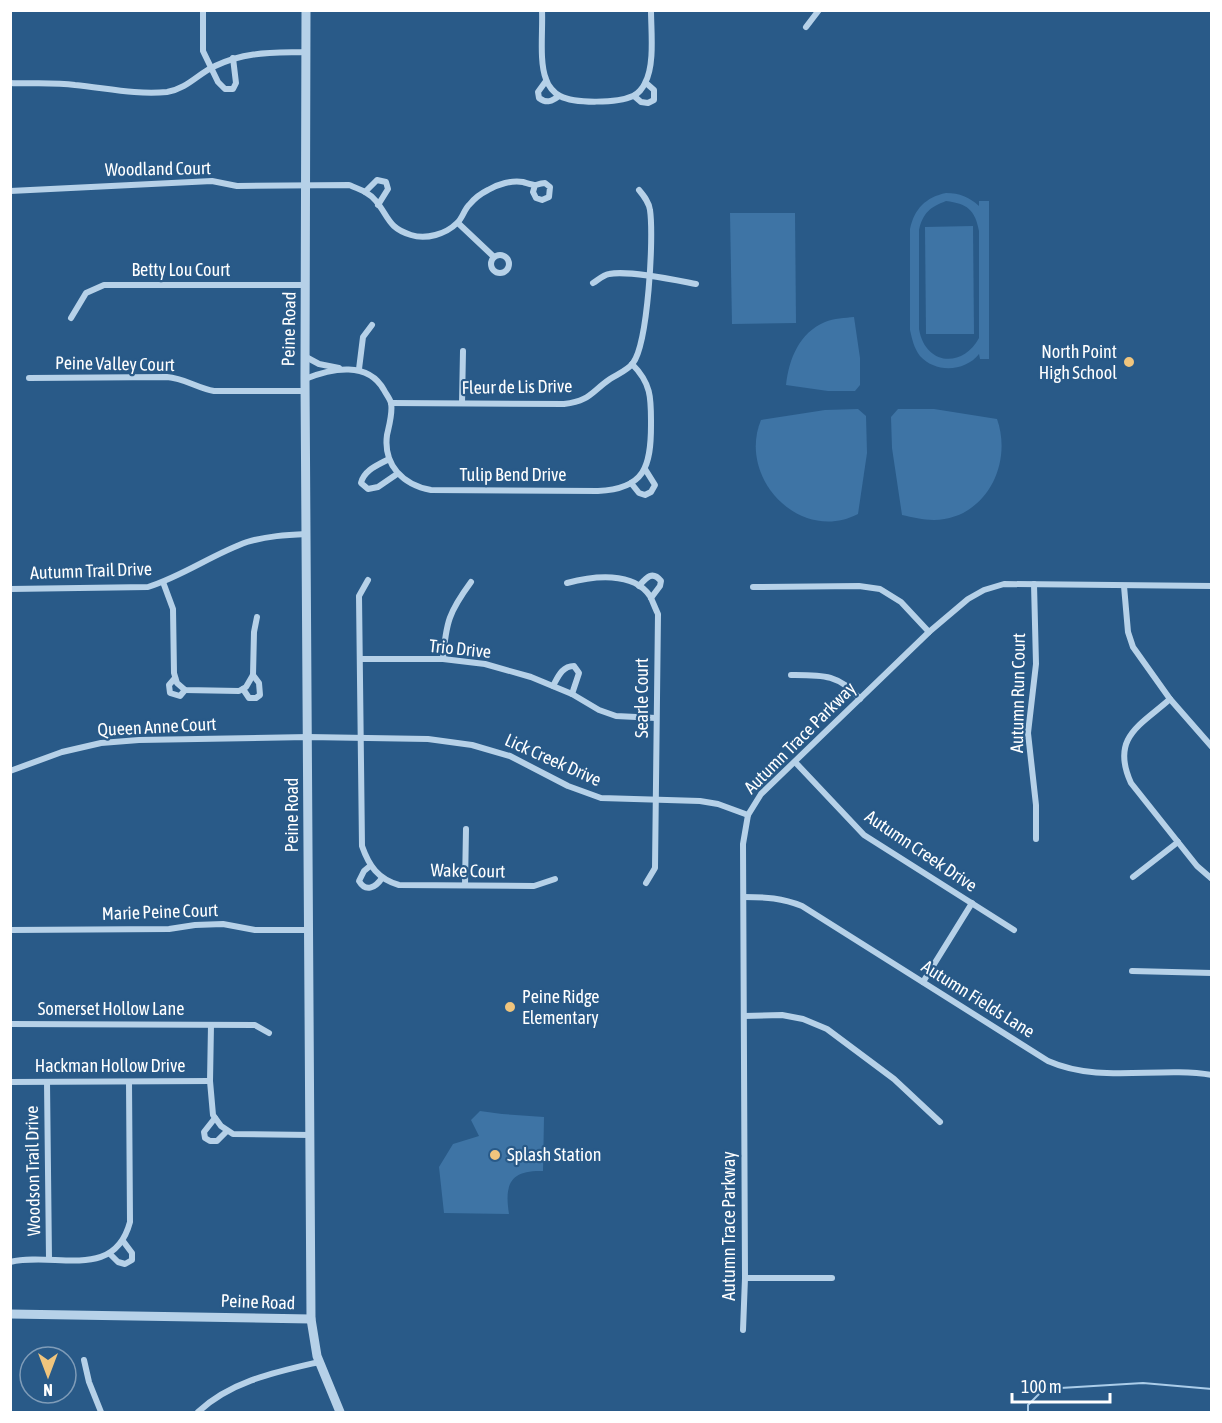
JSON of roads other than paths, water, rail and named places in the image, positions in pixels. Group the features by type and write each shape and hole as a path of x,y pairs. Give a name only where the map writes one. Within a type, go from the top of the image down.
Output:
{"street":[{"path":"203,10 203,51 218,82 225,89 233,89 236,83 233,58"},
{"name":"Peine Road","path":"10,1314 311,1319 305,379 306,10"},
{"path":"542,10 543,72 546,81 559,96 571,100 617,101 634,96 646,82 650,70 651,10"},
{"path":"806,27 819,10"},
{"path":"10,83 74,84 126,92 167,92 176,90 212,67 233,58 261,53 306,52"},
{"path":"546,81 538,92 539,98 544,102 552,101 559,96"},
{"path":"634,96 641,102 648,103 654,100 654,90 646,82"},
{"path":"378,205 388,189 386,182 377,180 365,192 378,205 391,224 396,229 412,236 431,237 458,223 469,204 488,189 509,182 536,185"},
{"name":"Woodland Court","path":"10,191 212,181 237,186 349,185 365,192"},
{"path":"631,483 639,494 645,495 651,492 655,485 645,469 651,452 651,401 648,386 641,373 632,364 641,348 649,276 650,208 639,190"},
{"path":"458,223 494,257"},
{"path":"592,283 607,274 649,276 696,284"},
{"name":"Betty Lou Court","path":"71,318 86,293 104,285 306,285"},
{"path":"359,369 363,338 372,325"},
{"path":"462,403 463,351"},
{"path":"306,357 319,364 342,369"},
{"name":"Fleur de Lis Drive","path":"391,403 564,404 578,402 591,396 604,383 632,364"},
{"path":"305,379 319,373 359,369 379,382 391,403 387,450 397,474 388,481 368,489 360,483 364,474 389,459"},
{"name":"Peine Valley Court","path":"29,378 167,377 182,379 214,391 306,391"},
{"name":"Tulip Bend Drive","path":"397,474 407,482 431,490 598,491 615,490 631,483 645,469"},
{"name":"Autumn Trail Drive","path":"10,589 148,587 245,543 268,536 307,534"},
{"name":"Searle Court","path":"639,586 648,576 658,577 660,586 651,598"},
{"name":"Searle Court","path":"567,583 587,577 620,578 639,586 651,598 658,614 655,868 646,883"},
{"name":"Wake Court","path":"368,580 360,596 360,659 362,846 370,866 387,882 399,885 534,886 555,879"},
{"path":"163,582 173,609 177,683 185,690 239,691 252,680 257,616"},
{"path":"443,659 445,628 454,604 471,582"},
{"name":"Autumn Trace Parkway","path":"743,1330 745,1278 743,844 748,815 761,794 929,632 968,599 984,591 1004,584 1212,586"},
{"name":"Autumn Run Court","path":"1034,584 1036,664 1028,734 1036,805 1036,838"},
{"path":"753,587 859,586 880,589 901,602 929,632"},
{"path":"1124,586 1128,632 1133,647 1170,699 1212,747"},
{"name":"Trio Drive","path":"360,659 443,659 485,664 531,677 572,694 616,717 656,718"},
{"path":"553,686 560,673 568,666 574,666 579,673 572,694"},
{"path":"243,689 249,698 256,698 260,694 259,682 253,675"},
{"path":"791,675 823,675 849,686 860,699"},
{"path":"176,678 169,685 170,693 180,696 185,690"},
{"path":"1170,699 1130,733 1124,748 1126,771 1131,783 1207,877 1212,879"},
{"name":"Lick Creek Drive","path":"308,737 428,739 472,744 510,756 568,786 602,798 700,801 718,804 748,815"},
{"name":"Queen Anne Court","path":"10,771 62,752 101,743 139,740 308,737"},
{"name":"Autumn Creek Drive","path":"795,762 864,835 1014,930"},
{"path":"465,885 466,830"},
{"path":"1133,877 1178,842"},
{"name":"Wake Court","path":"370,866 361,876 359,881 362,886 372,887 382,878"},
{"name":"Autumn Fields Lane","path":"744,897 785,899 802,906 1048,1061 1065,1068 1085,1073 1212,1075"},
{"path":"923,982 972,903"},
{"name":"Marie Peine Court","path":"10,930 169,929 195,924 223,924 255,930 309,930"},
{"path":"1132,971 1212,973"},
{"path":"744,1016 782,1015 803,1019 827,1029 894,1079 940,1122"},
{"name":"Somerset Hollow Lane","path":"10,1024 255,1024 269,1033"},
{"path":"211,1025 210,1081 215,1118 221,1126 233,1134 311,1135"},
{"name":"Hackman Hollow Drive","path":"10,1082 210,1081"},
{"name":"Woodson Trail Drive","path":"47,1082 49,1259"},
{"path":"10,1262 49,1259 95,1260 110,1254 123,1241 130,1222 129,1082"},
{"path":"215,1118 204,1132 205,1138 216,1142 227,1131"},
{"path":"110,1254 118,1262 125,1264 132,1260 132,1253 123,1241"},
{"path":"745,1278 832,1278"},
{"path":"311,1319 312,1339 319,1362 340,1413"},
{"path":"84,1360 89,1382 101,1413"},
{"path":"198,1413 218,1397 256,1378 319,1362"}],"waterway":[{"path":"1028,1412 1028,1405 1044,1389 1143,1383 1212,1389"}],"place":[{"name":"North Point High School","path":"1129,362"},
{"name":"Peine Ridge Elementary","path":"510,1007"},
{"name":"Splash Station","path":"495,1155"}]}
